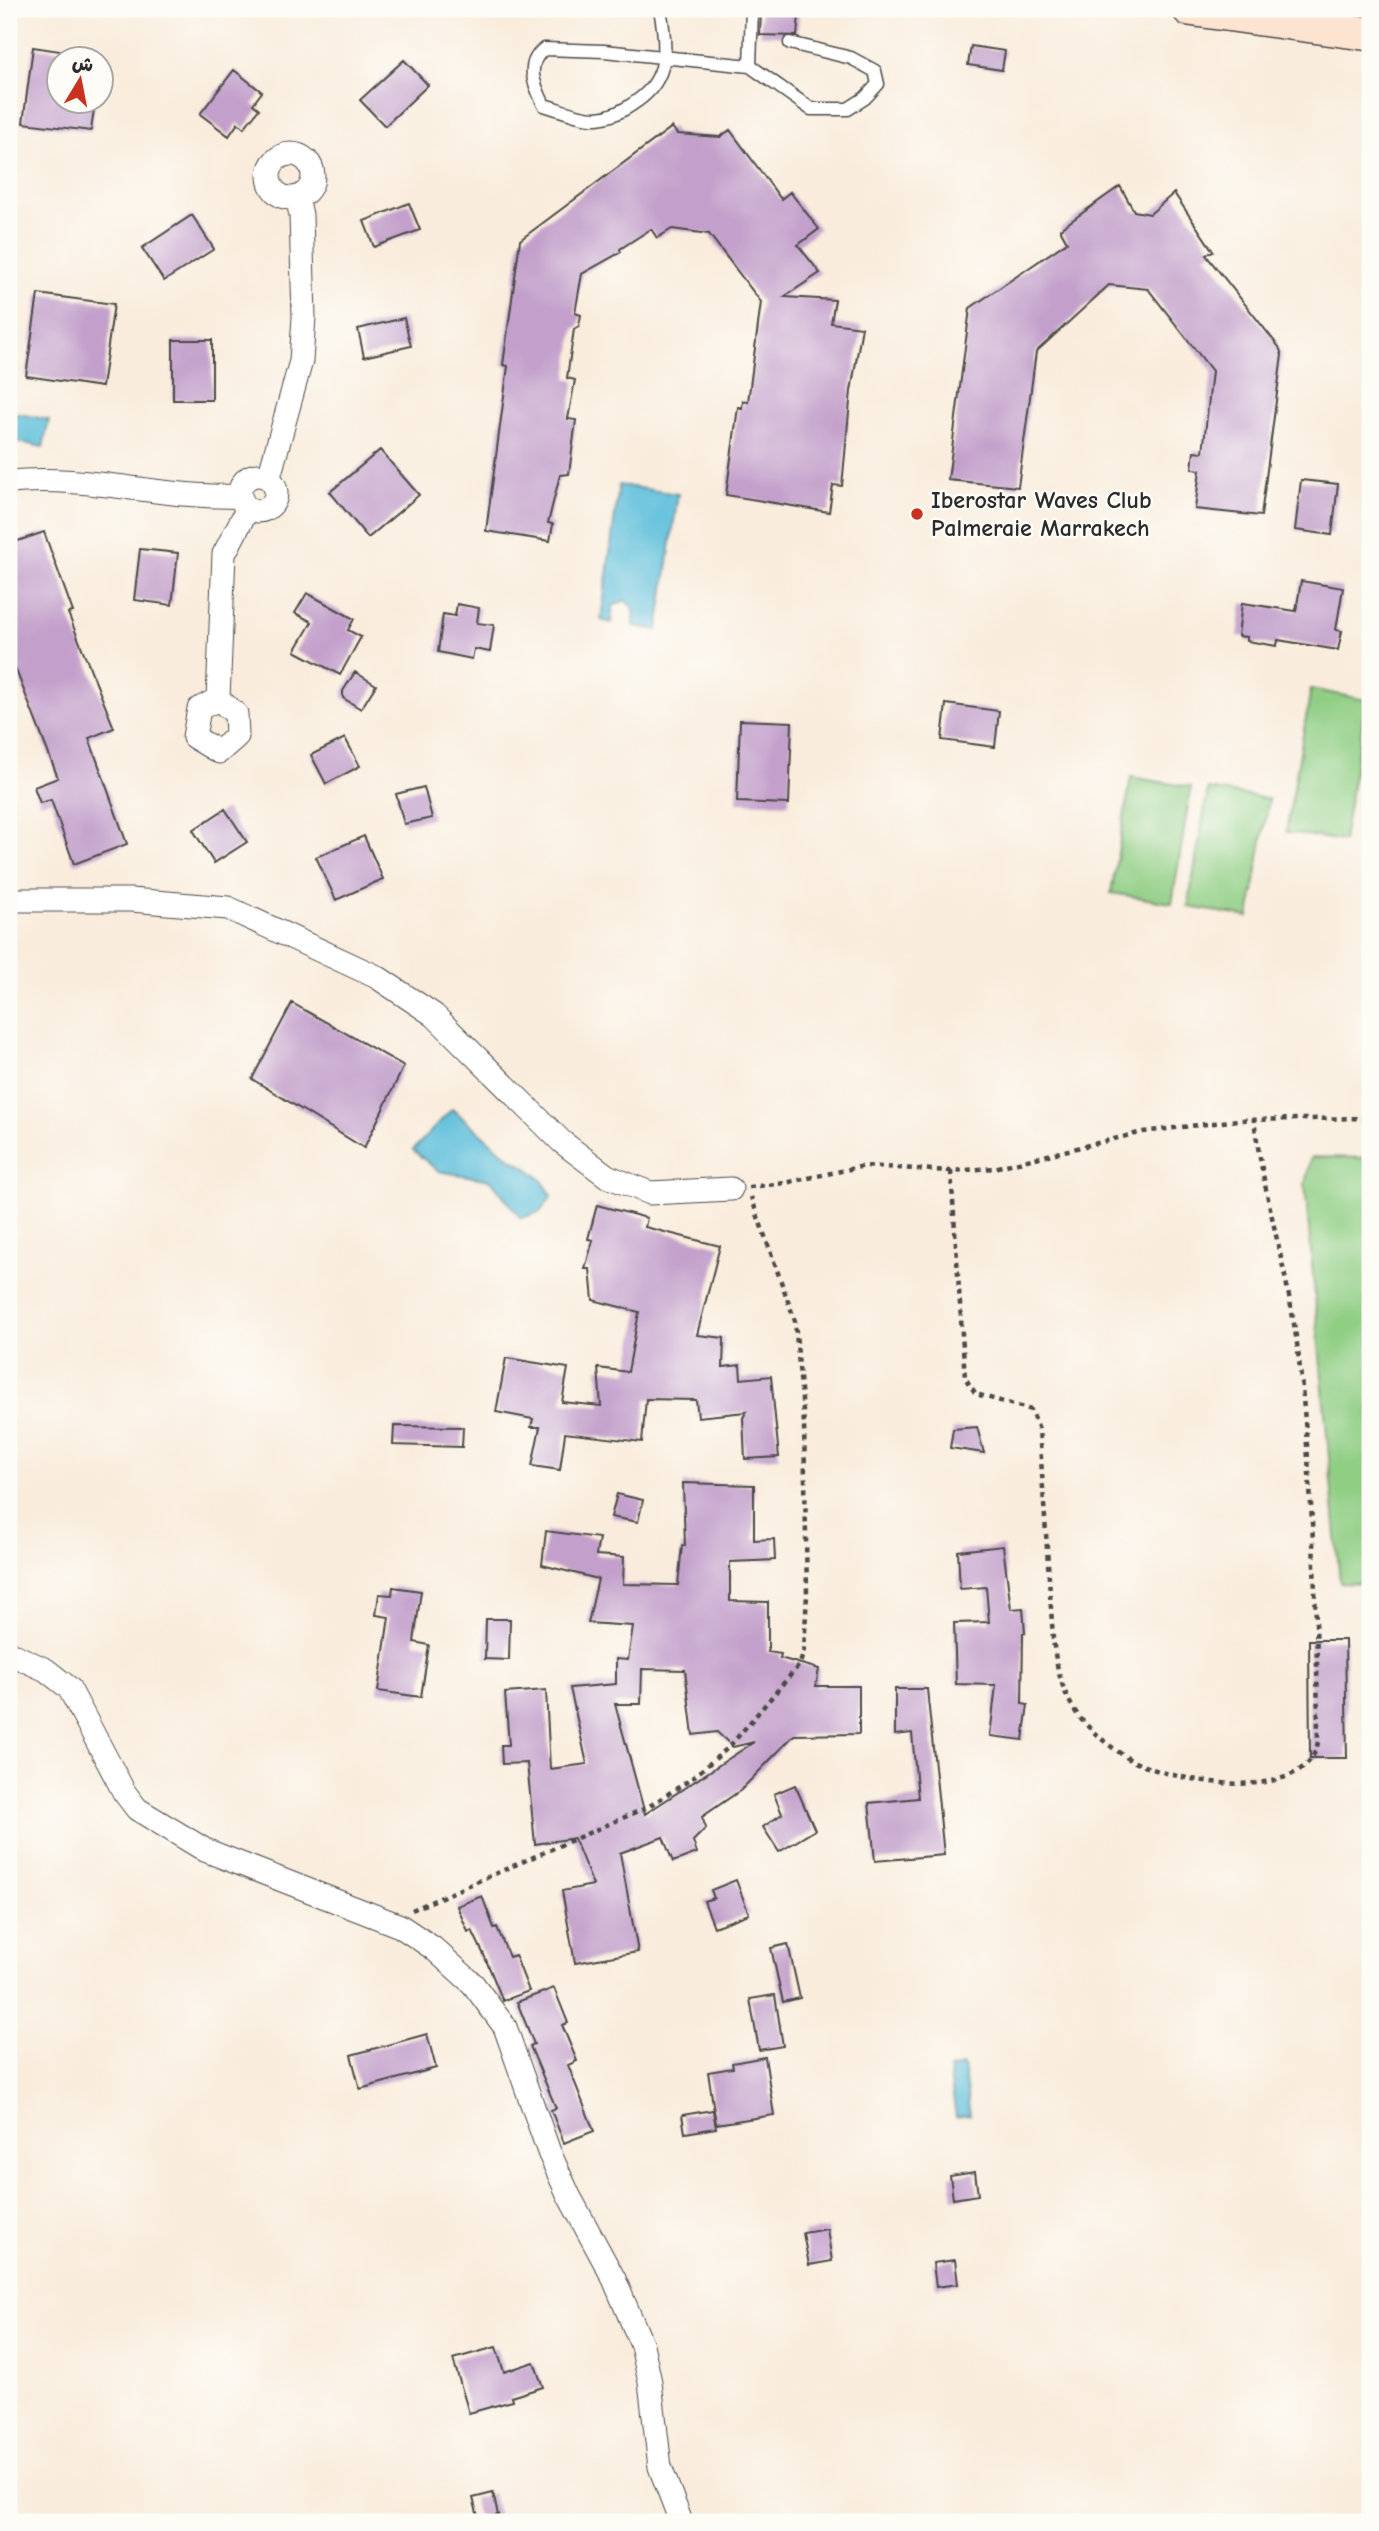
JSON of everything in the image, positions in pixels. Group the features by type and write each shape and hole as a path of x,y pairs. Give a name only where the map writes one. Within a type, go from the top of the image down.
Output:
{"street":[{"path":"1189,9 1370,34"},
{"path":"269,477 296,384 303,337 301,215 297,197"},
{"path":"9,482 54,481 114,485 244,502 262,511 274,503 277,489 269,477 262,474 248,477 243,482 244,502 224,554 218,699"},
{"path":"9,900 131,900 228,908 377,977 434,1015 562,1142 607,1176 650,1193 739,1188"},
{"path":"9,1653 46,1670 69,1688 124,1792 137,1810 205,1850 400,1926 457,1968 505,2027 549,2152 569,2196 614,2279 642,2345 650,2382 660,2468 681,2522"}],"lane":[{"path":"660,9 665,59 661,75 650,92 613,114 594,118 544,105 533,82 533,64 544,49 604,51 665,59 750,66 811,109 848,108 865,98 878,84 875,71 850,58 790,43"},
{"path":"750,66 751,9"}],"path":[{"path":"386,1921 648,1807 691,1779 729,1747 800,1664 804,1650 807,1594 804,1423 795,1321 739,1188 785,1183 864,1166 951,1171 993,1168 1143,1132 1254,1119 1370,1118"},
{"path":"951,1171 965,1378 976,1394 1031,1410 1039,1429 1053,1638 1065,1693 1081,1719 1130,1760 1182,1780 1239,1783 1284,1778 1309,1765 1315,1756 1318,1742 1313,1547 1299,1360 1289,1292 1258,1151 1254,1119"}],"green space":[{"path":"1311,689 1366,700 1343,841 1286,832"},
{"path":"1131,777 1191,787 1172,903 1111,893"},
{"path":"1208,789 1269,799 1249,917 1188,907"},
{"path":"1311,1157 1370,1158 1370,1584 1340,1583 1305,1184"}],"water":[{"path":"15,413 49,420 43,447 9,440"},
{"path":"619,485 678,494 658,630 634,626 634,609 625,600 613,606 611,623 601,620"},
{"path":"452,1109 508,1156 528,1168 545,1185 552,1196 540,1212 521,1218 491,1180 438,1171 413,1150"},
{"path":"963,2066 970,2115 956,2117 949,2069"}],"building":[{"path":"761,11 799,15 797,36 760,35"},
{"path":"971,46 1005,51 1002,70 968,65"},
{"path":"33,47 46,49 46,116 93,116 91,131 23,123"},
{"path":"404,60 428,85 385,126 360,100"},
{"path":"234,70 262,92 253,104 259,109 244,128 238,123 229,136 200,114"},
{"path":"672,127 677,134 720,137 730,130 781,199 790,192 819,229 798,245 820,273 784,297 835,300 831,323 862,327 851,391 842,486 833,485 829,512 726,495 738,407 742,408 743,401 748,402 761,302 709,234 672,229 657,238 651,229 620,249 621,252 582,274 575,313 581,315 579,326 574,329 567,378 575,380 568,419 576,420 569,474 560,475 548,523 553,524 550,541 486,531 508,366 503,365 520,240"},
{"path":"1120,186 1134,211 1150,214 1174,193 1213,251 1206,255 1279,347 1282,355 1261,516 1195,509 1200,470 1192,469 1194,451 1203,452 1212,371 1148,289 1109,285 1036,352 1018,487 948,480 970,308 1067,242 1060,229"},
{"path":"409,203 420,230 374,247 364,221"},
{"path":"192,215 214,249 164,281 142,248"},
{"path":"38,294 114,304 102,387 26,376"},
{"path":"404,318 411,346 364,357 358,329"},
{"path":"173,340 212,340 212,400 173,400"},
{"path":"380,450 419,495 368,538 330,492"},
{"path":"1301,480 1338,484 1332,535 1295,530"},
{"path":"44,532 73,612 68,613 114,728 89,738 127,844 74,864 51,800 40,803 34,787 58,778 9,652 9,544"},
{"path":"140,549 178,553 172,605 134,600"},
{"path":"1301,581 1343,588 1336,630 1342,631 1338,650 1278,640 1277,646 1247,641 1247,637 1238,636 1242,603 1296,611"},
{"path":"307,593 354,619 348,630 361,637 340,675 295,651 312,622 295,613"},
{"path":"457,604 479,608 477,623 494,625 490,652 474,649 472,659 438,652 443,614 455,616"},
{"path":"355,672 376,685 361,709 343,698 343,691"},
{"path":"946,704 999,711 995,747 942,740"},
{"path":"740,720 792,722 789,804 737,802"},
{"path":"345,738 360,766 326,784 311,755"},
{"path":"424,787 432,818 404,824 396,794"},
{"path":"225,809 247,842 214,863 193,830"},
{"path":"364,836 383,879 336,900 316,857"},
{"path":"292,1003 404,1066 364,1148 252,1079"},
{"path":"597,1205 647,1218 645,1227 720,1246 697,1335 724,1338 723,1367 740,1365 741,1379 771,1376 779,1457 745,1459 743,1418 746,1412 698,1417 696,1400 646,1399 642,1442 565,1433 560,1470 532,1466 540,1427 531,1427 533,1419 496,1412 506,1358 568,1368 562,1402 601,1406 598,1368 628,1372 639,1312 593,1300 590,1269 585,1269 593,1240 588,1239"},
{"path":"394,1426 463,1427 462,1447 393,1445"},
{"path":"977,1427 984,1453 950,1448 953,1429"},
{"path":"683,1483 754,1485 754,1540 774,1539 775,1560 730,1562 730,1601 768,1602 768,1652 781,1654 780,1658 819,1669 816,1686 859,1686 859,1734 794,1735 741,1790 702,1817 706,1828 693,1841 697,1853 673,1862 663,1837 620,1853 638,1952 575,1963 562,1891 593,1885 574,1838 535,1844 527,1763 502,1764 501,1745 509,1745 505,1693 546,1690 550,1769 587,1764 570,1688 616,1684 616,1659 628,1660 633,1626 588,1623 598,1579 542,1565 546,1531 599,1538 596,1555 624,1557 623,1584 678,1585 682,1545 685,1546","holes":["642,1669 685,1670 693,1735 717,1732 733,1747 754,1742 645,1814 615,1704 641,1704"]},
{"path":"617,1494 643,1500 638,1522 611,1517"},
{"path":"1003,1546 1011,1609 1023,1608 1025,1633 1022,1704 1028,1705 1023,1740 990,1736 996,1685 956,1684 954,1623 989,1622 986,1587 960,1589 958,1551"},
{"path":"393,1587 421,1591 414,1642 429,1645 421,1697 378,1691 389,1617 376,1615 379,1594 392,1595"},
{"path":"486,1619 510,1619 509,1660 485,1659"},
{"path":"1309,1640 1345,1640 1347,1758 1310,1758"},
{"path":"895,1689 927,1689 944,1855 875,1861 869,1803 918,1798 912,1733 895,1735"},
{"path":"795,1785 815,1830 779,1852 763,1827 782,1814 774,1794"},
{"path":"736,1880 749,1914 714,1927 704,1901 714,1898 711,1890"},
{"path":"482,1896 494,1928 497,1927 509,1957 515,1955 529,1991 503,2001 472,1930 468,1932 457,1906"},
{"path":"788,1944 800,1998 783,2002 771,1948"},
{"path":"554,1988 568,2023 562,2025 577,2061 568,2065 594,2131 564,2143 551,2110 556,2108 530,2046 534,2044 517,2002"},
{"path":"775,1995 783,2046 759,2050 750,1999"},
{"path":"427,2034 436,2068 360,2089 351,2055"},
{"path":"765,2057 774,2115 716,2124 708,2072 733,2068 732,2063"},
{"path":"713,2110 716,2128 685,2133 682,2115"},
{"path":"975,2172 978,2195 953,2199 950,2176"},
{"path":"827,2229 832,2261 809,2265 803,2233"},
{"path":"955,2260 958,2284 936,2287 933,2263"},
{"path":"496,2347 504,2372 534,2362 543,2387 511,2397 512,2401 469,2413 453,2359"},
{"path":"493,2493 498,2515 479,2520 473,2498"}],"place":[{"name":"Iberostar Waves Club Palmeraie Marrakech","path":"917,514"}]}
